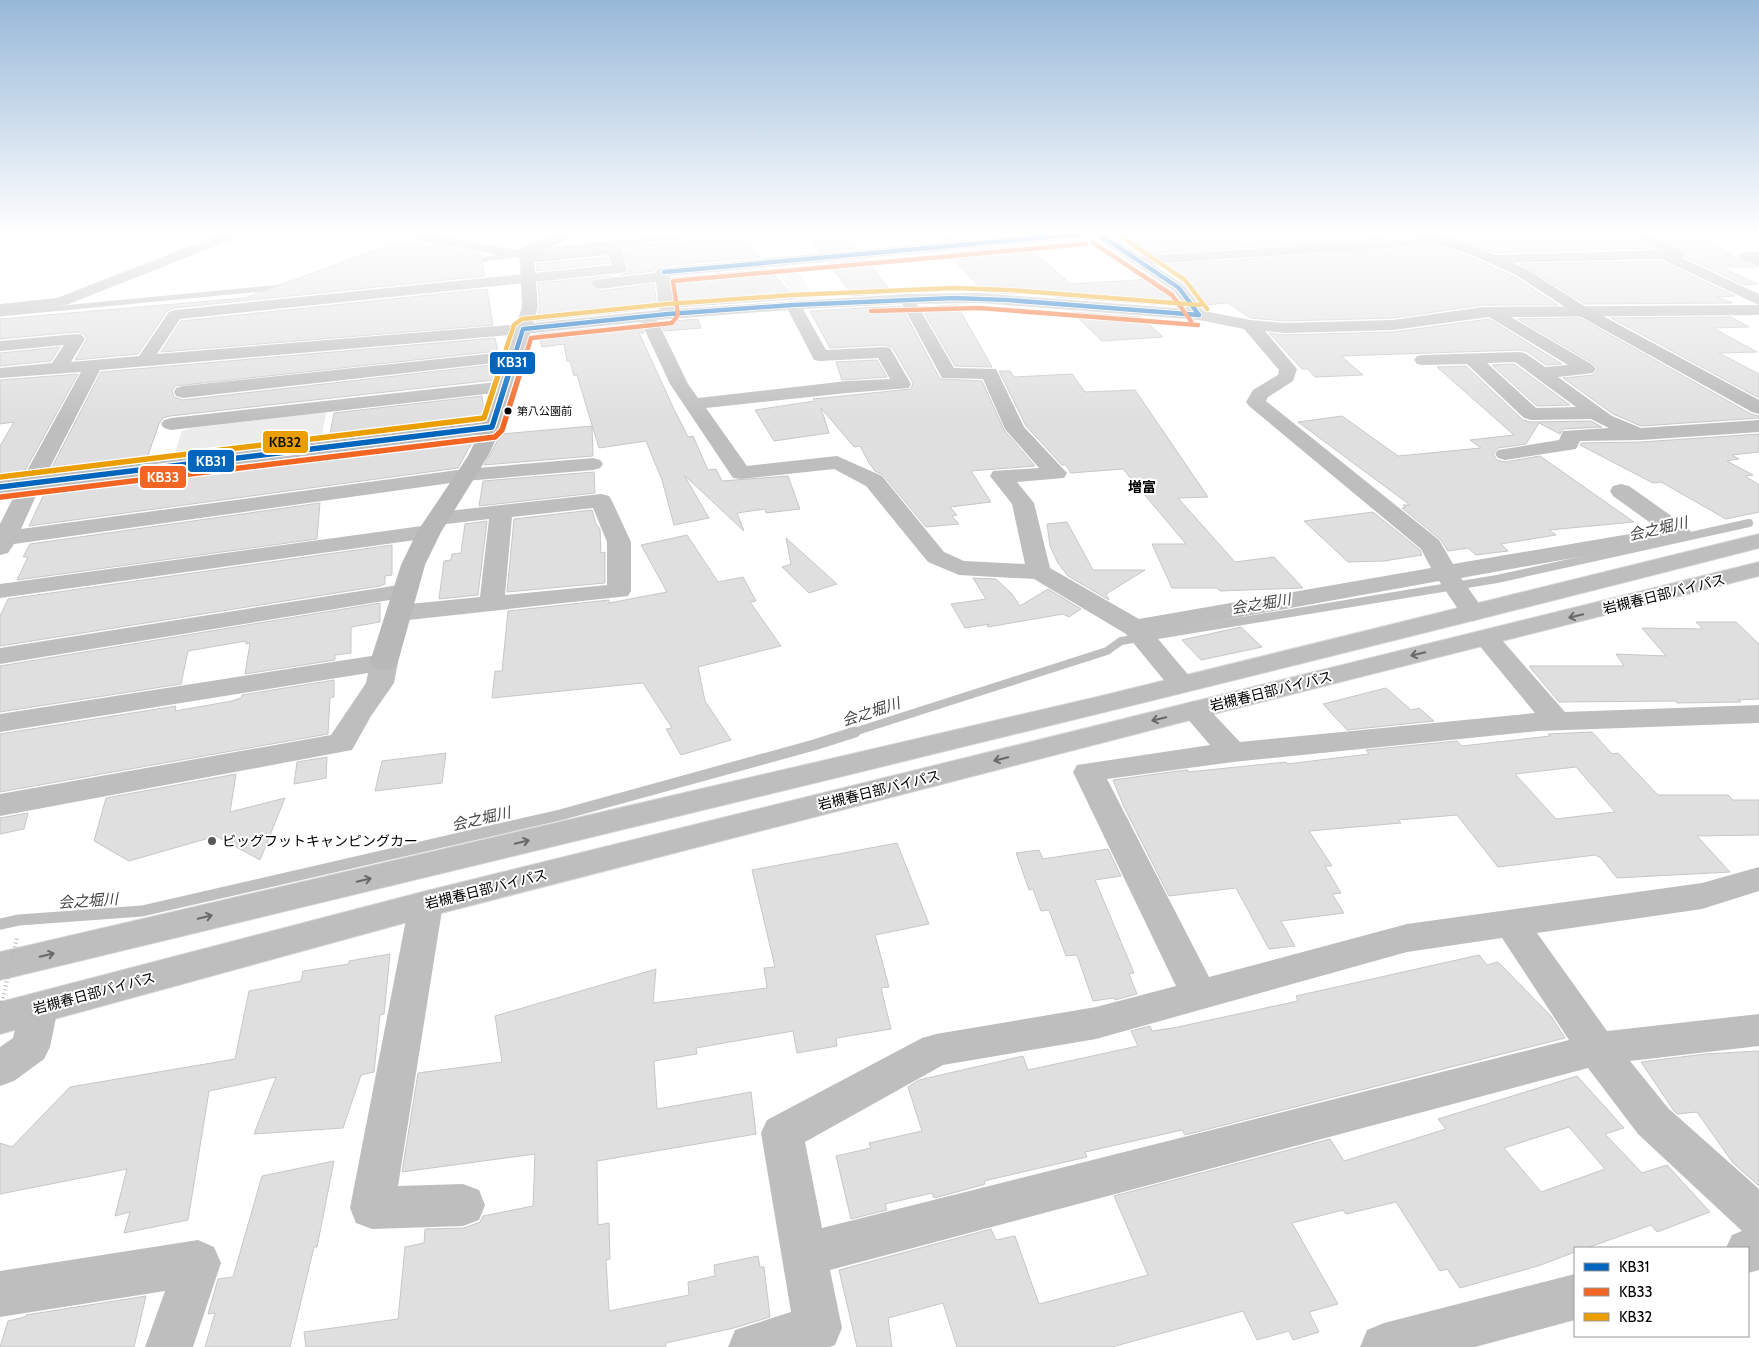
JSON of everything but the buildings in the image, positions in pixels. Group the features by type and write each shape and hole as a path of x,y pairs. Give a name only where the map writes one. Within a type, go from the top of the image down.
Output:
{"main road":[{"path":"0,309 60,302 73,297"},
{"path":"145,360 175,315 337,297"},
{"path":"666,297 668,314"},
{"path":"1186,297 1199,315"},
{"path":"0,373 523,329 668,314 907,299 1008,300 1199,315 1250,325 1284,328 1393,324 1492,312 1759,310"},
{"path":"907,299 948,374 990,372 1015,429 1056,473 1002,476 1023,503 1039,572"},
{"path":"277,349 292,303"},
{"path":"693,404 847,387 902,384 884,352 820,356 793,305"},
{"path":"1492,312 1588,369 1540,373"},
{"path":"647,317 679,384 741,473 837,462 874,481 936,557 959,568 1039,572 1140,635 1233,752"},
{"path":"1250,325 1288,369 1287,377 1260,394 1256,402 1431,545 1446,573 1479,625 1557,721"},
{"path":"0,346 76,338 59,367"},
{"path":"154,468 198,356"},
{"path":"183,392 516,356"},
{"path":"1423,360 1519,357 1605,420 1641,434"},
{"path":"1472,359 1531,414 1596,413"},
{"path":"2,543 31,483 94,365"},
{"path":"171,424 506,387"},
{"path":"1504,454 1568,445 1570,435 1641,434 1759,426"},
{"path":"0,487 492,427"},
{"path":"2,543 465,475 593,464"},
{"path":"1140,635 1446,573 1679,532 1621,491"},
{"path":"0,591 434,525 501,511 601,501 619,542 619,591 492,603 402,602 0,656"},
{"path":"492,603 501,511"},
{"name":"岩槻春日部バイパス","path":"1479,625 1660,567 1759,541"},
{"name":"岩槻春日部バイパス","path":"0,966 1188,697 1479,625 1759,569"},
{"path":"0,723 384,662 380,683 357,716 342,743 0,805"},
{"name":"岩槻春日部バイパス","path":"0,1018 1188,697"},
{"path":"1199,995 1088,772 1233,752 1557,721 1759,714"},
{"path":"752,1347 818,1328 782,1134 936,1050 1096,1023 1407,938 1702,896 1759,879"},
{"path":"426,904 372,1208 463,1205"},
{"path":"1511,923 1597,1049 1653,1121 1759,1218"},
{"path":"0,1069 30,1047 39,1008"},
{"path":"804,1255 1597,1049 1759,1030"},
{"path":"0,1294 198,1263 169,1347"},
{"path":"1384,1347 1574,1297"}],"street":[{"path":"384,662 413,565 434,525 492,427 516,356 530,307 530,297"},
{"path":"1560,297 1580,310 1759,408"}],"path":[{"path":"0,1009 17,938"}],"shaded area":[{"path":"794,297 814,297 816,300 797,302"},
{"path":"326,412 321,442 184,458 174,455 182,431 191,428"}],"waterway":[{"path":"0,314 180,297"},
{"name":"会之堀川","path":"851,733 1107,651 1121,641 1497,579 1749,523 1745,524"},
{"name":"会之堀川","path":"0,924 19,920 142,911 560,815 855,732"}],"transit line":[{"name":"KB33","path":"1,497 495,437 502,430 531,338 672,323 678,315 675,297"},
{"name":"KB32","path":"0,477 484,418 514,325 522,319 667,304 766,297"},
{"name":"KB32","path":"1096,297 1200,305"},
{"name":"KB33","path":"1173,297 1191,321"},
{"name":"KB31","path":"1186,297 1199,315"},
{"name":"KB32","path":"1198,297 1207,309"},
{"name":"KB31","path":"0,487 492,427 523,329 668,314 793,305 954,298 1008,300 1199,315"},
{"name":"KB33","path":"871,311 979,308 1198,325"}],"place":[{"name":"第八公園前","path":"508,411"},
{"name":"ビッグフットキャンピングカー","path":"212,841"}],"district":[{"name":"増富","path":"1142,487"}]}
